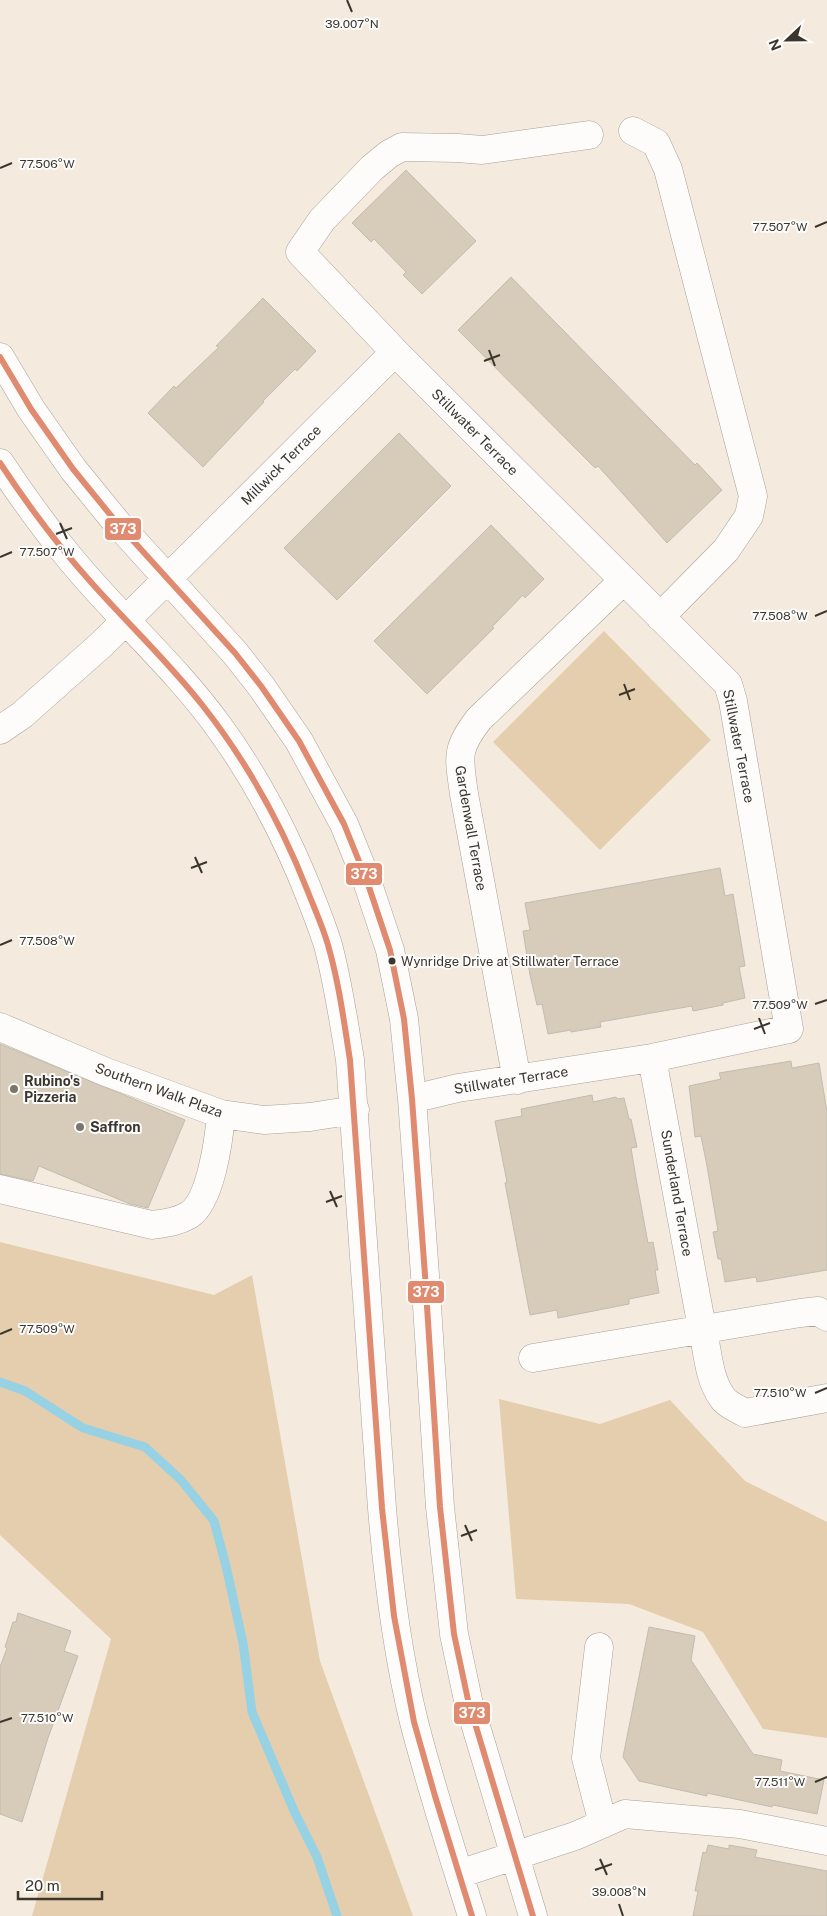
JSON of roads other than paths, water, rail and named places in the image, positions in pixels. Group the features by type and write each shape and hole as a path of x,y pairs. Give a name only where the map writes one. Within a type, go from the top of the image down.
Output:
{"street":[{"path":"633,131 656,143 668,169 753,496 749,516 726,550 660,617"},
{"name":"Stillwater Terrace","path":"412,1099 458,1088 652,1058 789,1029 733,701 728,684 395,352 300,252 322,220 372,168 389,154 402,147 482,150 589,135"},
{"name":"Millwick Terrace","path":"167,578 395,352"},
{"path":"0,357 31,409 72,469 117,523 235,654 261,686 299,741 344,824 367,880 390,950 404,1018 426,1275 440,1507 454,1634 468,1700 533,1916"},
{"path":"0,463 26,501 70,558 188,688 219,726 242,760 274,815 302,874 328,944 342,1008 355,1110 382,1508 397,1637 414,1721 439,1812 472,1916"},
{"path":"0,730 22,715 102,644 167,578"},
{"name":"Gardenwall Terrace","path":"516,1080 464,794 459,757 466,737 479,719 624,580"},
{"name":"Southern Walk Plaza","path":"0,1027 106,1072 221,1114 264,1120 310,1117 355,1110"},
{"name":"Sunderland Terrace","path":"652,1058 712,1377 722,1398 745,1413 827,1398"},
{"path":"0,1189 152,1224 176,1222 191,1214 203,1198 219,1145 221,1114"},
{"path":"533,1358 702,1328 818,1311 827,1317"},
{"path":"599,1646 586,1758 604,1824"},
{"path":"459,1874 575,1836 625,1814 740,1824 827,1841"}],"waterway":[{"path":"0,1382 25,1391 83,1428 145,1447 181,1480 214,1521 243,1643 252,1712 295,1813 317,1857 337,1916"}],"place":[{"name":"Wynridge Drive at Stillwater Terrace","path":"392,961"},
{"name":"Rubino's Pizzeria","path":"14,1089"},
{"name":"Saffron","path":"80,1127"}]}
